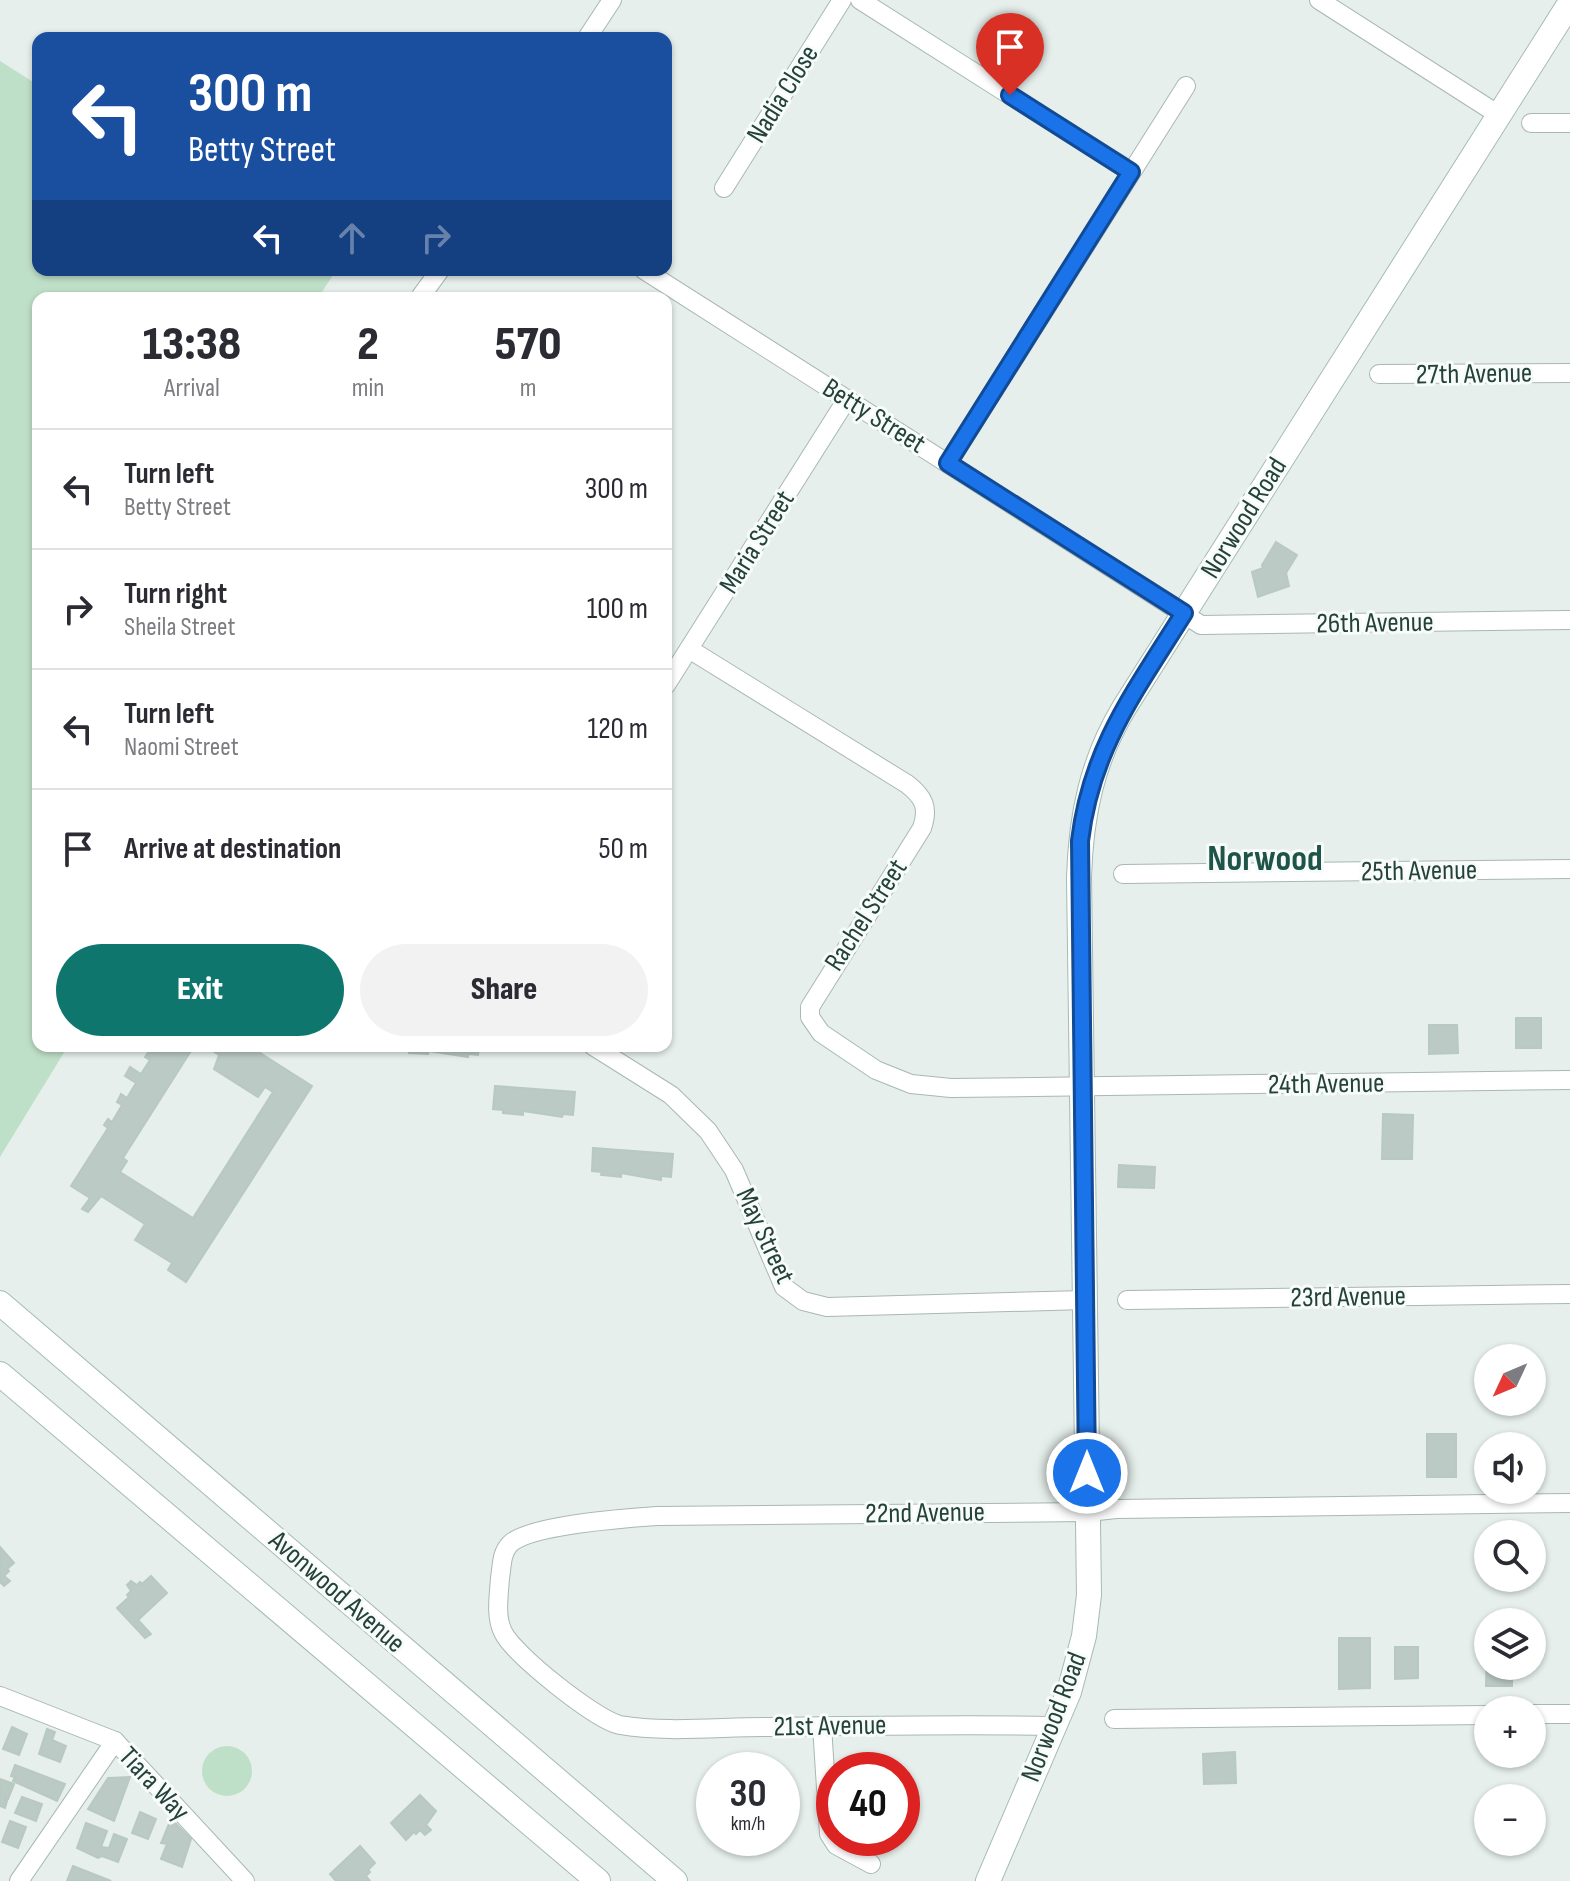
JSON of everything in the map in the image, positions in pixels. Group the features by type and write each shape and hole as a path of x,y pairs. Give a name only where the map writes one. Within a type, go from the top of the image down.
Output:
{"street":[{"path":"591,32 612,0"},
{"name":"Nadia Close","path":"724,188 842,0"},
{"path":"860,0 1131,172"},
{"path":"1319,0 1499,115"},
{"name":"Norwood Road","path":"988,1881 1069,1692 1084,1636 1089,1595 1079,877 1085,807 1092,777 1115,724 1570,3"},
{"path":"948,463 1186,86"},
{"path":"1531,123 1570,123"},
{"name":"Betty Street","path":"653,276 1184,613"},
{"name":"27th Avenue","path":"1379,374 1570,373"},
{"name":"Maria Street","path":"672,676 847,399"},
{"name":"26th Avenue","path":"1184,613 1201,625 1570,620"},
{"name":"Rachel Street","path":"689,649 907,784 917,792 926,807 922,828 814,997 810,1007 813,1024 876,1070 911,1084 951,1088 1082,1088"},
{"name":"25th Avenue","path":"1123,874 1570,869"},
{"name":"May Street","path":"603,1052 671,1095 716,1139 734,1170 779,1279 784,1287 803,1301 827,1307 1085,1300"},
{"name":"24th Avenue","path":"1082,1088 1570,1080"},
{"name":"23rd Avenue","path":"1127,1300 1570,1294"},
{"name":"Avonwood Avenue","path":"0,1303 675,1881"},
{"name":"Avonwood Avenue","path":"0,1374 598,1881"},
{"name":"22nd Avenue","path":"605,1720 591,1712 515,1648 501,1629 498,1603 504,1552 516,1539 529,1533 600,1521 657,1516 1570,1503"},
{"name":"Tiara Way","path":"0,1696 115,1741 233,1877"},
{"path":"1546,1714 1570,1714"},
{"path":"1114,1719 1474,1715"},
{"name":"21st Avenue","path":"605,1720 634,1726 1055,1726"},
{"path":"822,1726 829,1834 836,1845 871,1864"},
{"path":"19,1881 115,1741"},
{"path":"0,1877 11,1881"}],"green space":[{"path":"0,61 32,81 32,276 332,276 322,292 32,292 32,1052 64,1052 0,1157"},
{"path":"227,1746 245,1753 252,1771 245,1789 227,1796 209,1789 202,1771 209,1753"}],"building":[{"path":"1276,542 1297,555 1286,573 1289,586 1258,597 1252,572 1263,568"},
{"path":"1516,1018 1541,1018 1541,1048 1516,1048"},
{"path":"1429,1025 1457,1025 1458,1053 1429,1054"},
{"path":"149,1052 190,1052 123,1158 127,1161 120,1172 193,1218 273,1092 265,1087 258,1097 214,1069 219,1055 214,1052 259,1052 312,1086 186,1282 168,1270 172,1263 135,1240 145,1224 101,1196 88,1212 82,1209 90,1198 71,1186 108,1128 104,1125 108,1119 112,1122 122,1105 117,1102 121,1094 127,1098 136,1083 125,1076 130,1067 141,1074 150,1060 145,1057"},
{"path":"436,1052 478,1052 478,1055 468,1054 468,1057"},
{"path":"495,1086 575,1092 573,1115 563,1114 562,1117 523,1111 523,1115 503,1113 503,1110 493,1109"},
{"path":"1383,1114 1413,1115 1412,1159 1382,1159"},
{"path":"593,1148 673,1154 671,1177 661,1176 661,1180 621,1173 621,1177 601,1175 602,1172 592,1171"},
{"path":"1119,1165 1155,1167 1154,1188 1118,1187"},
{"path":"1427,1434 1456,1434 1456,1477 1427,1477"},
{"path":"0,1547 14,1563 7,1569 9,1571 4,1576 10,1581 4,1586 0,1582"},
{"path":"151,1576 167,1593 138,1620 151,1634 145,1638 117,1608 129,1597 127,1595 131,1591 127,1585 131,1581 142,1584"},
{"path":"1339,1638 1370,1638 1370,1688 1339,1689"},
{"path":"1395,1647 1418,1647 1418,1678 1395,1679"},
{"path":"1486,1680 1512,1680 1512,1686 1486,1686"},
{"path":"12,1727 27,1734 19,1755 3,1749"},
{"path":"47,1729 55,1732 52,1740 66,1746 60,1762 39,1754"},
{"path":"1235,1752 1236,1783 1204,1784 1203,1754"},
{"path":"15,1765 65,1784 57,1801 13,1781 15,1777 11,1776"},
{"path":"130,1777 114,1821 88,1809 108,1778"},
{"path":"0,1779 14,1784 8,1799 4,1797 7,1801 5,1808 0,1806"},
{"path":"420,1795 436,1811 426,1825 431,1830 425,1835 420,1830 416,1834 414,1832 406,1840 391,1823"},
{"path":"22,1797 42,1804 36,1821 15,1813"},
{"path":"140,1812 156,1819 148,1839 132,1833"},
{"path":"171,1819 191,1839 182,1867 161,1859 167,1844 161,1843"},
{"path":"10,1821 26,1827 18,1848 2,1842"},
{"path":"86,1823 107,1831 101,1847 109,1848 114,1834 127,1839 118,1862 102,1856 98,1858 77,1848"},
{"path":"360,1846 375,1863 366,1876 370,1881 336,1881 330,1874"},
{"path":"73,1866 111,1881 67,1881"}],"district":[{"name":"Norwood","path":"1265,859"}],"route":[{"path":"1010,95 1131,172 948,463 1184,613 1106,740 1092,777 1080,841 1087,1473"}]}
